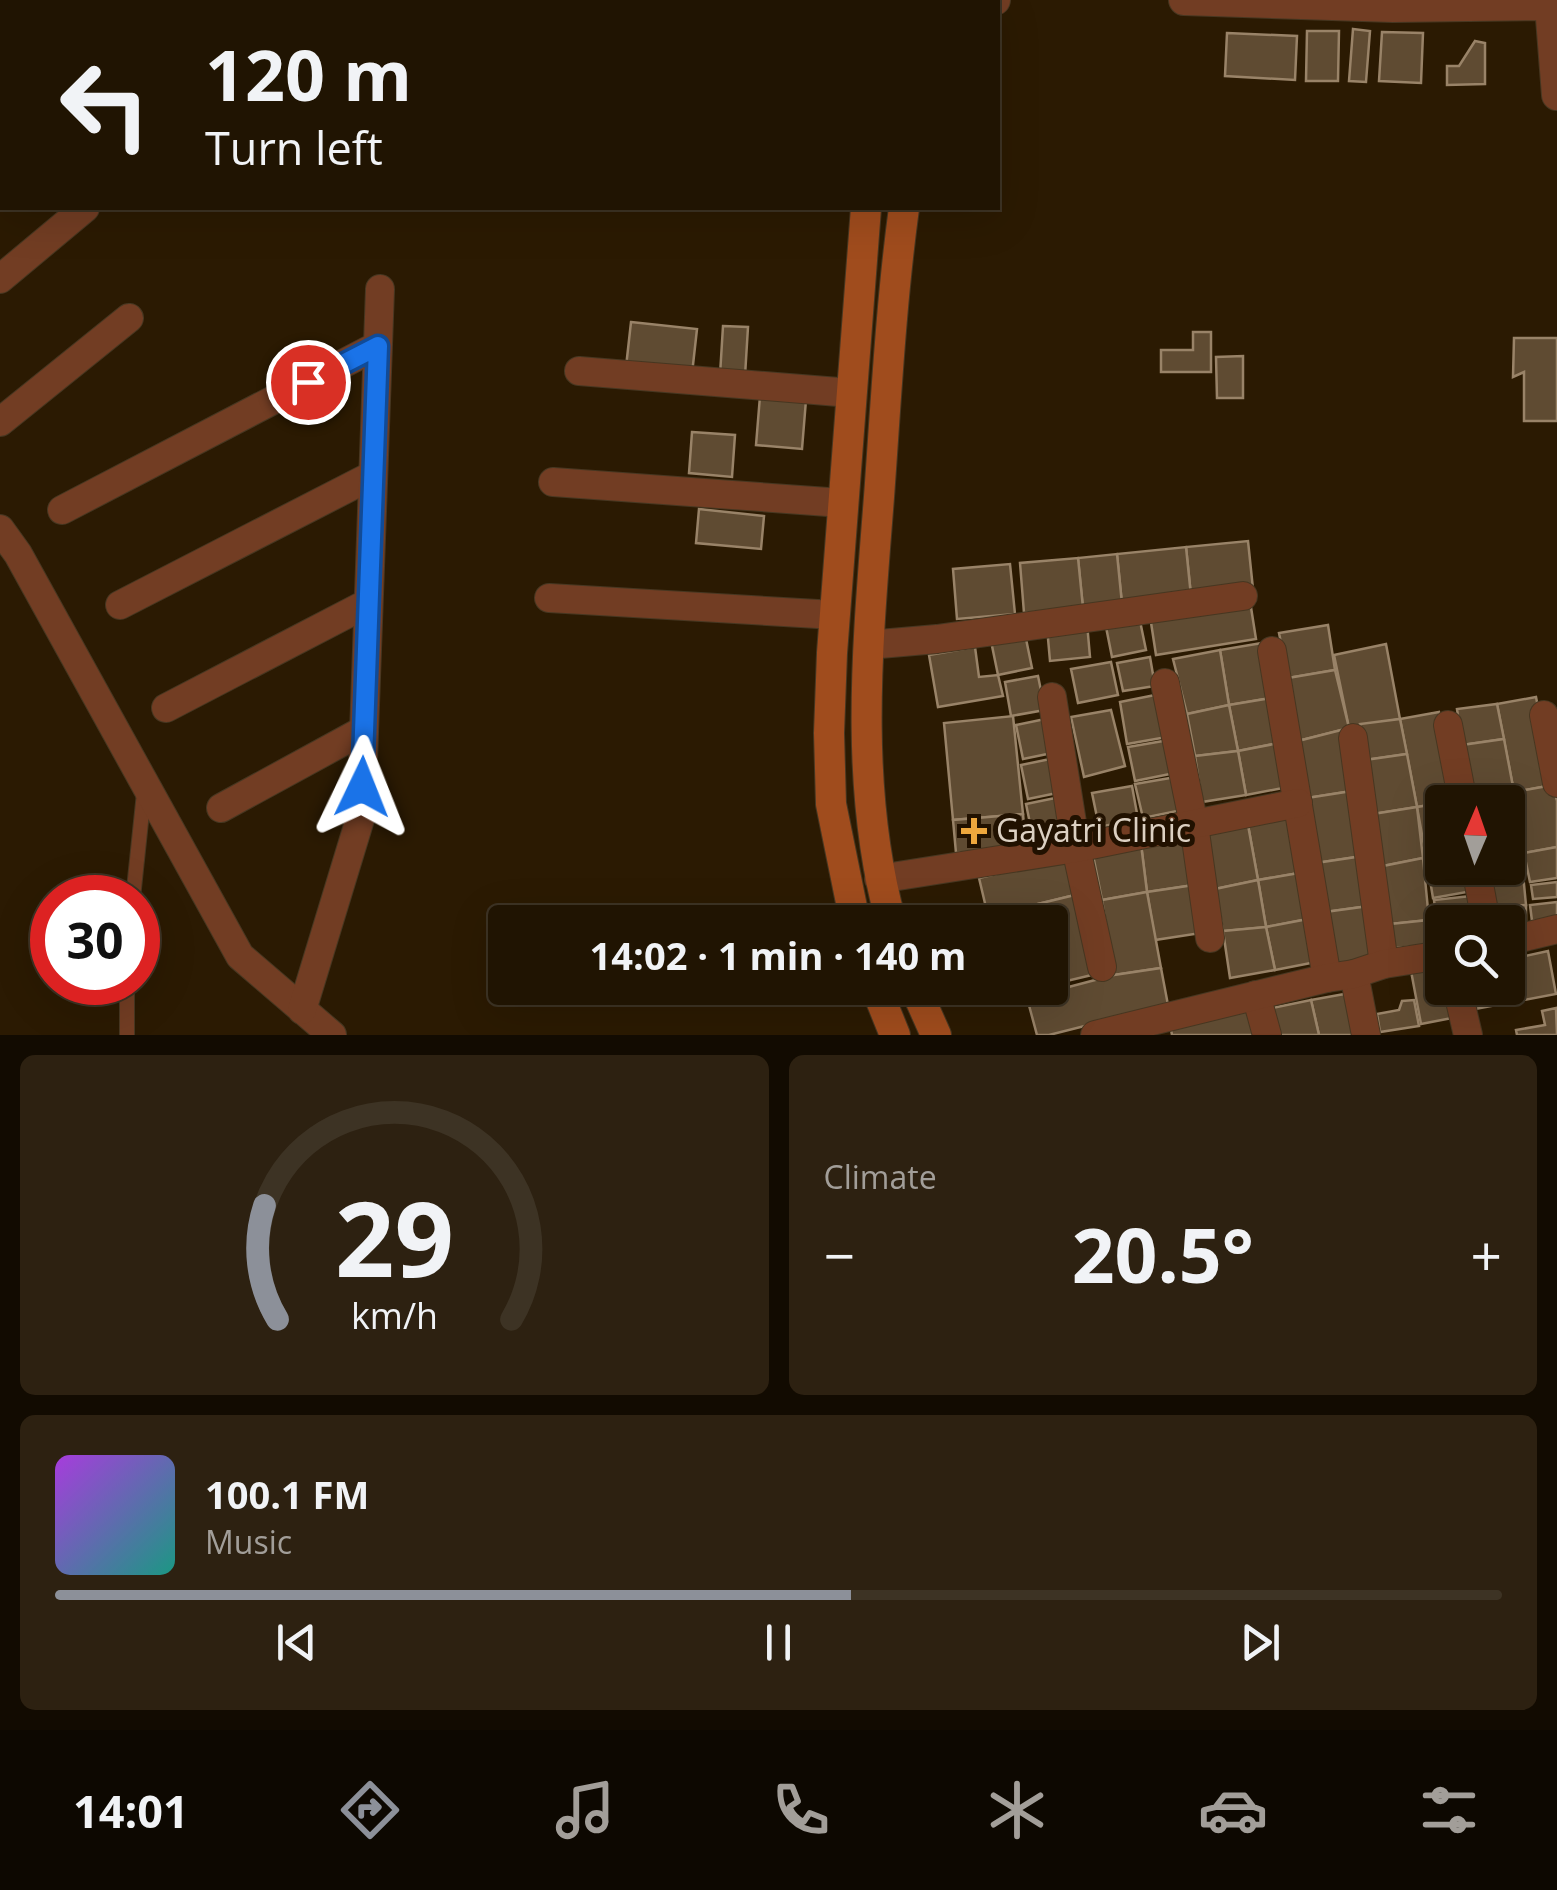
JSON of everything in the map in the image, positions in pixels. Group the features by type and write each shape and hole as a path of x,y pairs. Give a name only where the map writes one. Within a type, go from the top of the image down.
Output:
{"main road":[{"path":"853,905 832,804 829,733 834,614 866,210"},
{"path":"886,905 868,796 865,736 888,369 904,210"},
{"path":"883,1005 895,1035"},
{"path":"923,1005 936,1035"}],"street":[{"path":"1184,0 1393,7 1553,5 1557,95"},
{"path":"0,280 83,210"},
{"path":"302,1010 360,831 380,289"},
{"path":"0,422 129,318"},
{"path":"62,510 378,346"},
{"path":"579,371 851,393"},
{"path":"120,605 371,476"},
{"path":"554,482 842,503"},
{"path":"0,528 240,956 332,1035"},
{"path":"868,645 1243,596"},
{"path":"549,598 834,614"},
{"path":"166,708 368,604"},
{"path":"1272,651 1298,803 1341,976 1366,1035"},
{"path":"1166,683 1194,825 1210,938"},
{"path":"1052,698 1076,848 1102,967"},
{"path":"1544,716 1557,783"},
{"path":"1448,725 1460,785"},
{"path":"221,808 364,730"},
{"path":"1353,738 1384,964"},
{"path":"879,879 1076,848 1298,803"},
{"path":"1525,937 1556,932"},
{"path":"1095,1035 1425,957"},
{"path":"1256,994 1267,1035"},
{"path":"1461,1005 1468,1035"}],"lane":[{"path":"135,875 145,782"},
{"path":"127,1035 128,1005"}],"building":[{"path":"1353,29 1370,31 1366,82 1349,81"},
{"path":"1307,31 1339,31 1338,81 1306,81"},
{"path":"1382,32 1423,33 1421,83 1379,81"},
{"path":"1227,33 1297,36 1295,80 1225,76"},
{"path":"1475,41 1485,43 1485,84 1447,85 1447,66 1459,66"},
{"path":"631,322 697,329 692,374 626,367"},
{"path":"723,326 748,327 745,376 720,375"},
{"path":"1193,332 1211,332 1211,372 1161,372 1161,350 1193,350"},
{"path":"1514,338 1557,338 1557,421 1524,421 1524,372 1513,377"},
{"path":"1243,356 1243,398 1217,398 1216,357"},
{"path":"760,396 806,400 802,449 756,445"},
{"path":"692,432 735,435 732,477 689,473"},
{"path":"699,509 764,516 761,549 696,543"},
{"path":"1248,541 1253,589 1191,596 1186,547"},
{"path":"1186,547 1191,596 1122,604 1117,554"},
{"path":"1117,554 1122,604 1083,608 1078,558"},
{"path":"1078,558 1083,608 1024,613 1020,563"},
{"path":"1010,564 1015,614 957,619 953,569"},
{"path":"1250,601 1256,639 1156,655 1150,616"},
{"path":"1139,616 1146,650 1112,657 1105,622"},
{"path":"1087,623 1090,657 1050,661 1047,627"},
{"path":"1328,625 1335,670 1288,678 1279,633"},
{"path":"1025,634 1032,668 998,675 991,641"},
{"path":"1262,643 1271,698 1229,705 1220,650"},
{"path":"1386,644 1400,719 1349,728 1334,655"},
{"path":"975,647 979,677 998,675 1003,696 938,707 929,655"},
{"path":"1220,650 1229,705 1187,714 1173,659"},
{"path":"1150,657 1155,686 1123,691 1117,663"},
{"path":"1111,662 1118,695 1078,703 1071,669"},
{"path":"1335,670 1349,728 1298,741 1288,678"},
{"path":"1038,676 1045,710 1011,716 1005,682"},
{"path":"1160,694 1167,737 1127,744 1120,702"},
{"path":"1536,697 1553,785 1525,790 1525,785 1513,785 1497,704"},
{"path":"1271,698 1279,743 1238,751 1229,705"},
{"path":"1497,704 1504,739 1462,745 1457,709"},
{"path":"1229,705 1238,751 1195,756 1187,714"},
{"path":"1111,710 1125,766 1084,777 1071,717"},
{"path":"1439,712 1454,785 1425,785 1425,806 1417,807 1400,719"},
{"path":"1013,716 1023,814 953,820 944,723"},
{"path":"1050,718 1057,752 1023,759 1016,725"},
{"path":"1400,719 1407,754 1365,760 1360,724"},
{"path":"1349,728 1352,791 1307,798 1298,741"},
{"path":"1504,739 1513,785 1468,785 1462,745"},
{"path":"1169,740 1175,773 1135,781 1128,747"},
{"path":"1279,743 1288,787 1246,795 1238,751"},
{"path":"1238,751 1246,795 1202,802 1195,756"},
{"path":"1407,754 1417,807 1373,814 1365,760"},
{"path":"1055,758 1062,792 1028,799 1021,765"},
{"path":"1176,777 1182,810 1143,818 1135,784"},
{"path":"1553,785 1557,847 1525,853 1525,790"},
{"path":"1132,786 1138,819 1099,827 1092,793"},
{"path":"1352,791 1363,856 1316,863 1307,798"},
{"path":"1060,797 1067,832 1033,838 1026,804"},
{"path":"1425,806 1425,851 1417,807"},
{"path":"1417,807 1423,858 1383,866 1373,814"},
{"path":"1023,814 1026,848 956,853 953,820"},
{"path":"1290,818 1299,873 1258,880 1248,825"},
{"path":"1248,825 1258,880 1215,889 1201,834"},
{"path":"1186,835 1194,885 1147,892 1141,844"},
{"path":"1141,844 1147,892 1102,900 1093,855"},
{"path":"1557,847 1557,878 1530,882 1525,853"},
{"path":"1363,856 1369,906 1325,912 1316,863"},
{"path":"1070,857 1079,894 1034,905 985,905 979,878"},
{"path":"1423,858 1428,905 1425,920 1390,924 1383,866"},
{"path":"1299,873 1308,919 1266,927 1258,880"},
{"path":"1258,880 1266,927 1223,931 1215,889"},
{"path":"1557,882 1557,897 1533,899 1531,885"},
{"path":"1194,885 1201,933 1155,940 1147,892"},
{"path":"1431,885 1468,885 1467,892 1433,898"},
{"path":"1484,885 1524,885 1526,905 1487,905"},
{"path":"1147,892 1161,968 1114,975 1102,900"},
{"path":"1079,894 1096,974 1068,981 1068,905 1034,905"},
{"path":"1471,896 1469,905 1435,905 1434,900"},
{"path":"1557,902 1557,918 1532,921 1530,905"},
{"path":"1369,906 1376,960 1332,966 1325,912"},
{"path":"1308,919 1316,962 1275,970 1266,927"},
{"path":"1425,920 1425,945 1395,948 1390,924"},
{"path":"1266,927 1275,970 1230,978 1223,931"},
{"path":"1548,951 1556,994 1525,1000 1525,956"},
{"path":"1161,968 1168,1005 1037,1035 1029,1005 1068,1005 1068,987"},
{"path":"1425,968 1425,1005 1449,1005 1452,1018 1421,1024 1411,971"},
{"path":"1350,993 1357,1035 1319,1035 1311,1000"},
{"path":"1311,1000 1319,1035 1274,1035 1268,1009"},
{"path":"1414,1000 1419,1026 1380,1032 1377,1014 1399,1010 1402,1001"},
{"path":"1250,1004 1257,1035 1172,1035 1170,1024"},
{"path":"1556,1008 1557,1035 1517,1035 1516,1030 1545,1025 1542,1011"}],"place":[{"name":"Gayatri Clinic","path":"974,831"}],"route":[{"path":"308,382 378,346 362,787"}]}
